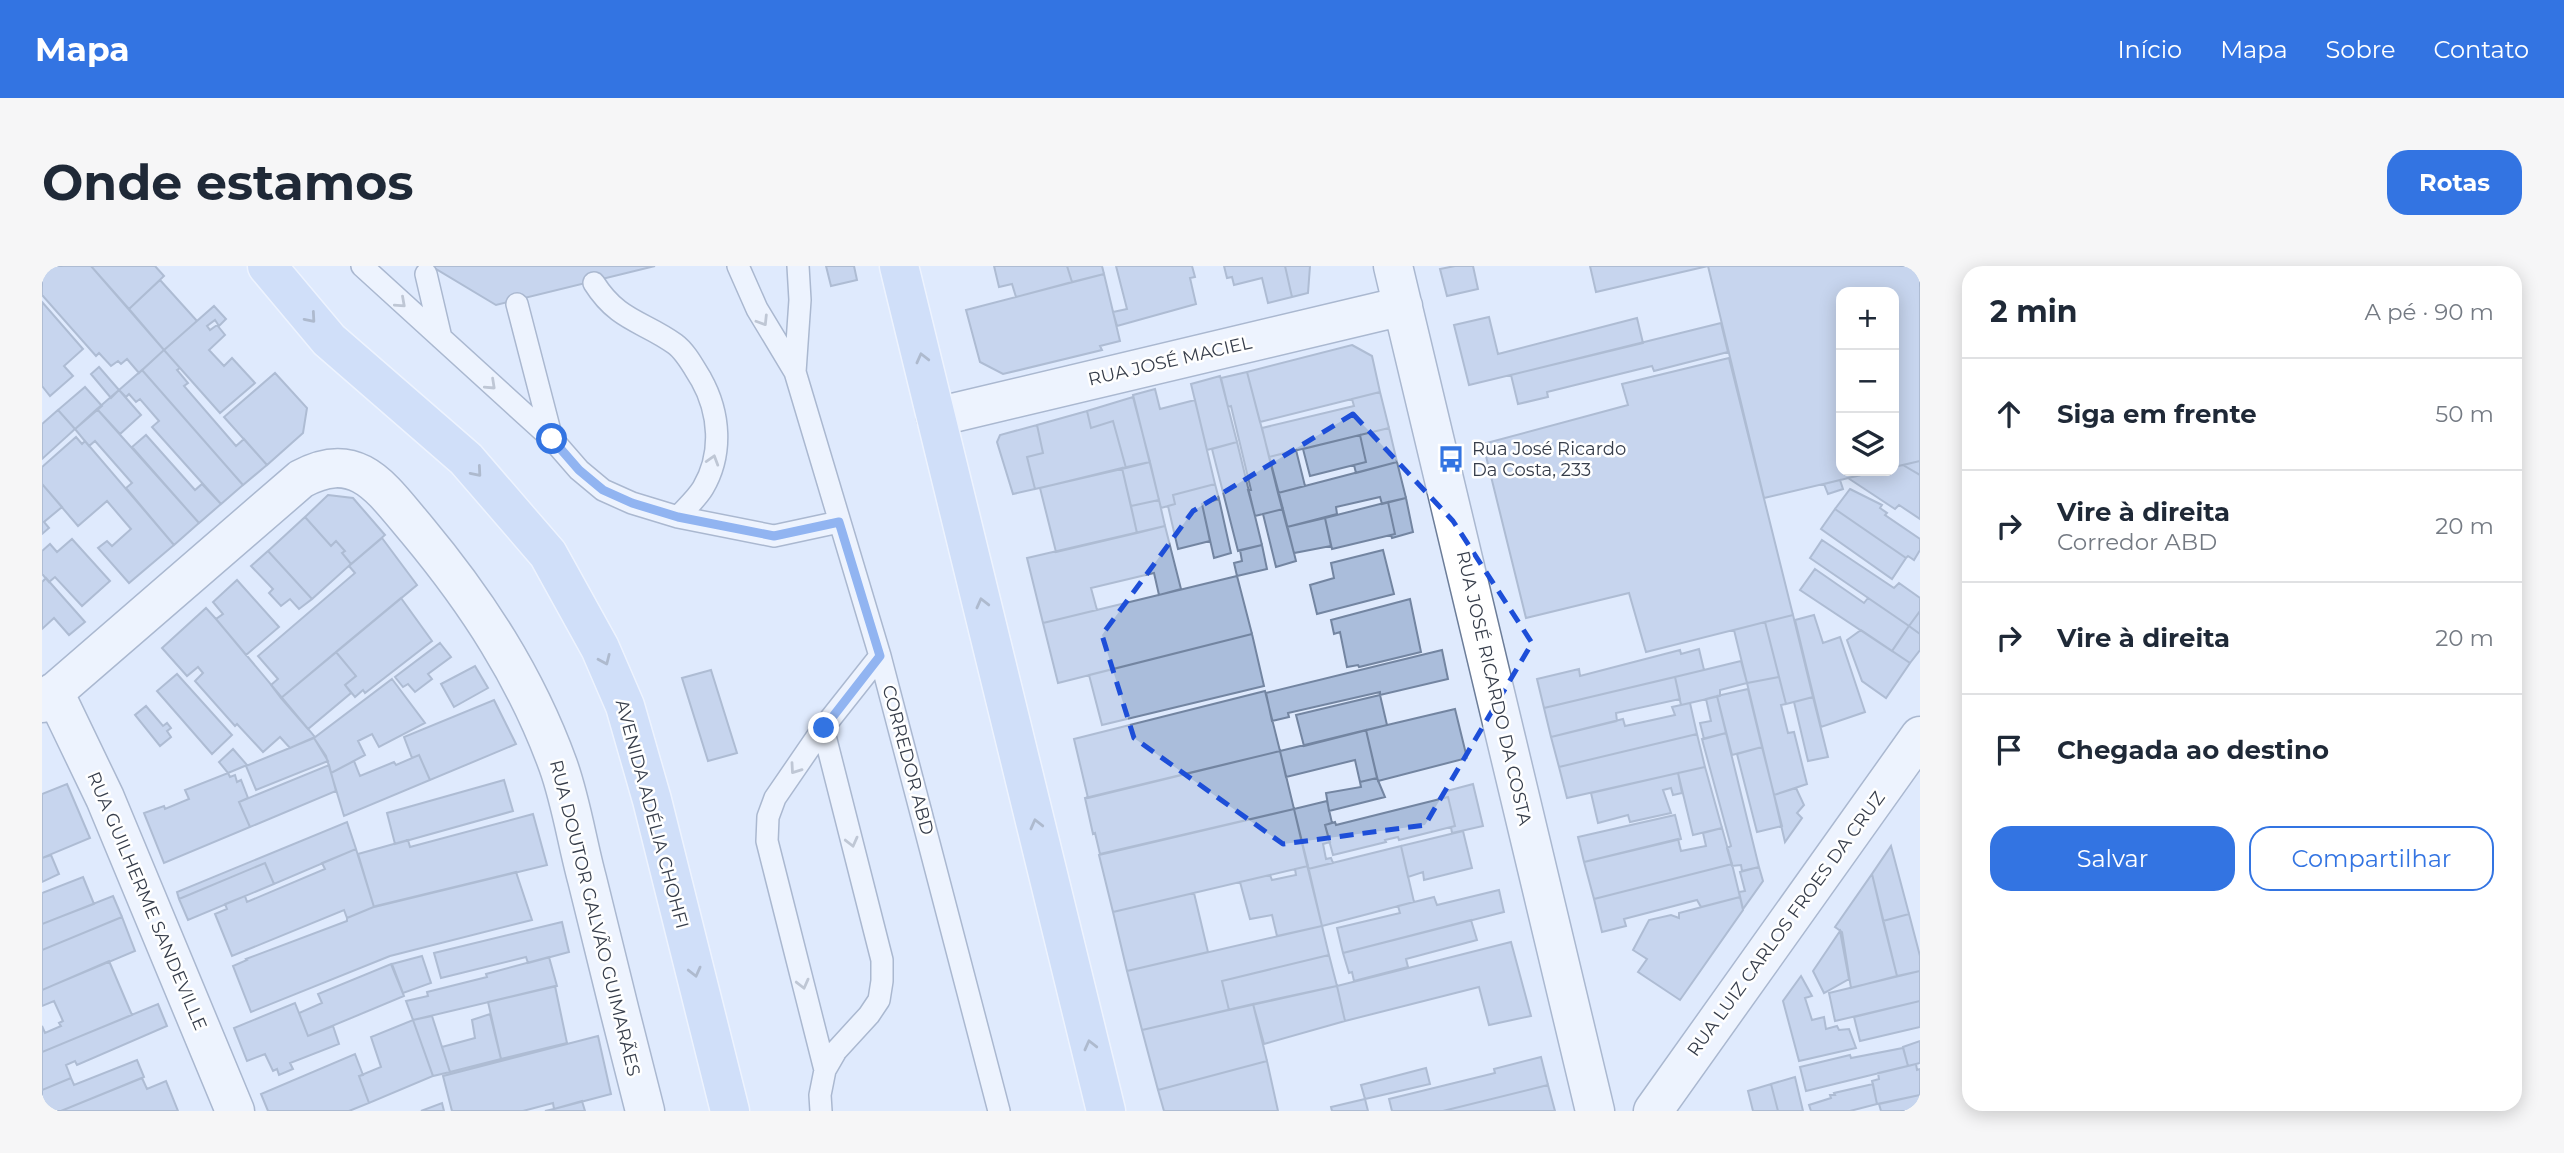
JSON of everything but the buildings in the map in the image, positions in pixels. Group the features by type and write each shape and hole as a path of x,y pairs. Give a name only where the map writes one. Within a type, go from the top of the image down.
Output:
{"highway":[{"name":"AVENIDA ADÉLIA CHOHFI","path":"267,266 329,340 466,459 548,554 600,648 625,706 652,800 730,1111"},
{"path":"898,266 1106,1111"}],"street":[{"name":"RUA JOSÉ RICARDO DA COSTA","path":"1393,266 1595,1111"},
{"name":"RUA JOSÉ MACIEL","path":"936,417 1403,306"},
{"name":"RUA DOUTOR GALVÃO GUIMARÃES","path":"48,697 301,479 319,469 347,468 366,476 386,494 455,576 509,656 559,767 645,1111"},
{"name":"RUA GUILHERME SANDEVILLE","path":"48,697 105,798 235,1111"},
{"name":"RUA LUIZ CARLOS FROES DA CRUZ","path":"1653,1111 1920,736"}],"lane":[{"path":"362,266 552,439 579,470 603,490 632,503 678,517 774,536 839,522"},
{"name":"CORREDOR ABD","path":"738,266 757,309 795,372 880,656 999,1111"},
{"name":"CORREDOR ABD","path":"795,372 800,300 798,266"},
{"path":"426,274 441,338"},
{"path":"594,283 604,299 619,311 640,326 677,345 706,389 715,414 717,447 702,489 678,517"},
{"path":"517,304 552,439"},
{"path":"825,1070 767,841 768,817 775,798 824,728 880,656"},
{"path":"821,1111 820,1094 825,1070 836,1051 879,1000 882,981 882,960 824,728"},
{"path":"987,1111 992,1081"}],"highlighted area":[{"path":"1353,414 1453,521 1532,643 1425,825 1283,844 1134,738 1102,635 1193,511"}],"place":[{"name":"Rua José Ricardo Da Costa, 233","path":"1451,459"}],"route":[{"path":"552,439 579,470 603,490 632,503 678,517 774,536 839,522 880,656 824,728"}]}
